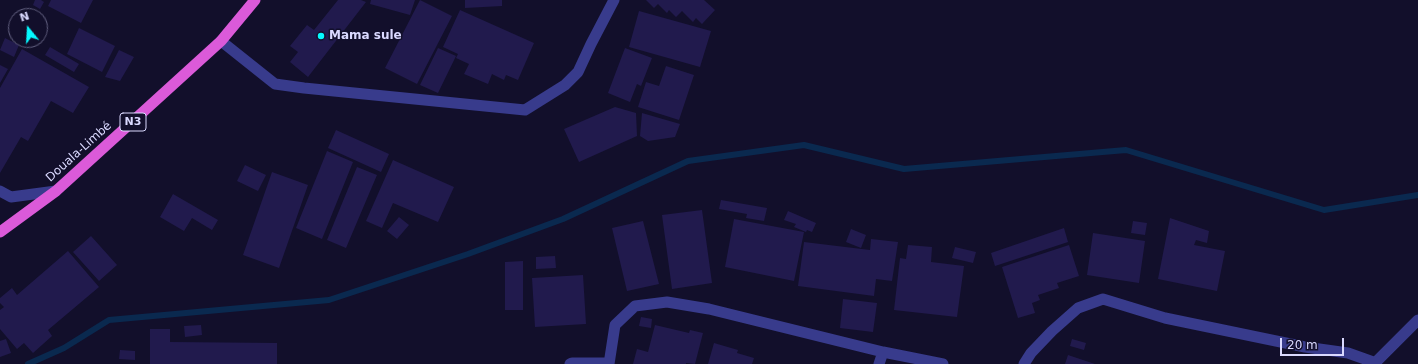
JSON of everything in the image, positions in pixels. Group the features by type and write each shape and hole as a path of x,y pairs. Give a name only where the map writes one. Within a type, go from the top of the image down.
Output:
{"highway":[{"name":"Douala-Limbé","path":"0,232 56,191 221,41 255,0"}],"street":[{"path":"221,41 275,84 525,110 565,85 578,72 614,0"},
{"path":"0,191 11,197 56,191"},
{"path":"1024,364 1031,353 1052,331 1078,308 1103,298 1165,318 1305,347 1348,353 1375,364 1418,320"},
{"path":"570,364 572,362 609,363 616,325 635,306 667,302 709,309 883,352 943,364"},
{"path":"879,364 883,352"}],"building":[{"path":"35,0 41,0 44,2 41,8 33,5"},
{"path":"51,0 93,0 81,23 48,6"},
{"path":"338,0 361,0 366,2 308,77 290,62 298,52 290,46 307,25 314,30"},
{"path":"371,0 415,0 410,15 370,4"},
{"path":"420,0 452,16 417,84 385,68"},
{"path":"465,0 502,0 502,6 465,8"},
{"path":"646,0 704,0 715,10 702,24 696,18 693,22 682,11 676,17 669,10 667,13 658,4 654,8"},
{"path":"460,10 534,43 518,80 506,75 504,80 492,74 488,84 464,74 469,64 456,58 458,54 443,47"},
{"path":"639,11 711,31 700,67 629,47"},
{"path":"79,28 115,46 102,72 67,54"},
{"path":"5,38 8,40 8,48 18,48 14,57 0,50"},
{"path":"50,47 79,64 74,72 45,55"},
{"path":"438,48 456,56 438,93 420,85"},
{"path":"625,48 652,58 641,86 637,84 630,102 608,93"},
{"path":"22,49 89,87 73,113 51,101 28,141 21,137 0,173 0,88"},
{"path":"119,50 134,57 120,81 105,77"},
{"path":"0,65 8,69 0,83"},
{"path":"666,66 694,75 679,120 638,107 646,82 659,86"},
{"path":"615,107 636,113 637,136 579,162 564,129"},
{"path":"642,113 680,124 675,137 648,141 640,136"},
{"path":"336,130 389,154 381,172 328,148"},
{"path":"327,151 353,162 322,239 296,228"},
{"path":"393,160 454,187 438,222 393,203 382,228 366,221"},
{"path":"245,165 266,175 258,191 237,181"},
{"path":"357,167 377,175 346,248 327,240"},
{"path":"272,172 308,185 279,268 243,255"},
{"path":"173,194 218,220 212,230 192,218 184,231 160,217"},
{"path":"721,200 767,208 764,221 746,218 747,214 719,209"},
{"path":"702,210 712,283 672,289 662,215"},
{"path":"788,211 816,223 812,232 807,230 806,232 794,227 796,224 784,220"},
{"path":"399,217 409,225 397,239 387,231"},
{"path":"1170,218 1209,231 1207,243 1196,240 1194,245 1225,251 1217,291 1158,279"},
{"path":"734,219 804,232 794,281 725,267"},
{"path":"643,221 659,284 627,291 612,228"},
{"path":"1133,221 1147,223 1145,235 1131,233"},
{"path":"1064,228 1068,242 995,266 991,253"},
{"path":"851,229 866,235 861,248 846,242"},
{"path":"1093,233 1145,241 1139,283 1087,275"},
{"path":"91,236 117,265 99,281 73,252"},
{"path":"871,239 898,242 892,281 876,279 874,296 798,286 804,242 870,250"},
{"path":"908,245 932,247 931,262 964,266 957,317 894,310 900,258 906,259"},
{"path":"1069,245 1079,276 1057,283 1059,288 1038,295 1040,300 1032,303 1035,313 1018,318 1002,267"},
{"path":"955,247 976,252 973,263 952,258"},
{"path":"68,251 99,287 48,330 52,336 33,353 24,343 17,349 0,329 0,310 4,307 0,303 0,298 12,288 17,295"},
{"path":"555,256 556,268 536,269 536,257"},
{"path":"523,261 523,310 505,310 505,262"},
{"path":"583,275 586,324 535,327 532,278"},
{"path":"843,299 877,303 873,332 840,328"},
{"path":"641,317 652,319 651,328 639,326"},
{"path":"201,325 202,335 185,337 184,326"},
{"path":"655,325 689,333 690,330 703,333 695,364 633,364 637,349 648,352"},
{"path":"150,329 170,329 170,342 277,343 277,364 150,364"},
{"path":"6,339 11,353 0,357 0,341"},
{"path":"1072,339 1086,343 1084,350 1070,346"},
{"path":"714,343 738,350 737,353 754,358 752,364 708,364"},
{"path":"120,350 135,351 135,360 119,359"},
{"path":"1068,355 1095,364 1065,364"}],"waterway":[{"path":"28,364 64,348 109,320 329,300 468,254 563,219 688,161 804,145 904,169 1126,150 1324,210 1418,195"}],"place":[{"name":"Mama sule","path":"321,36"}]}
